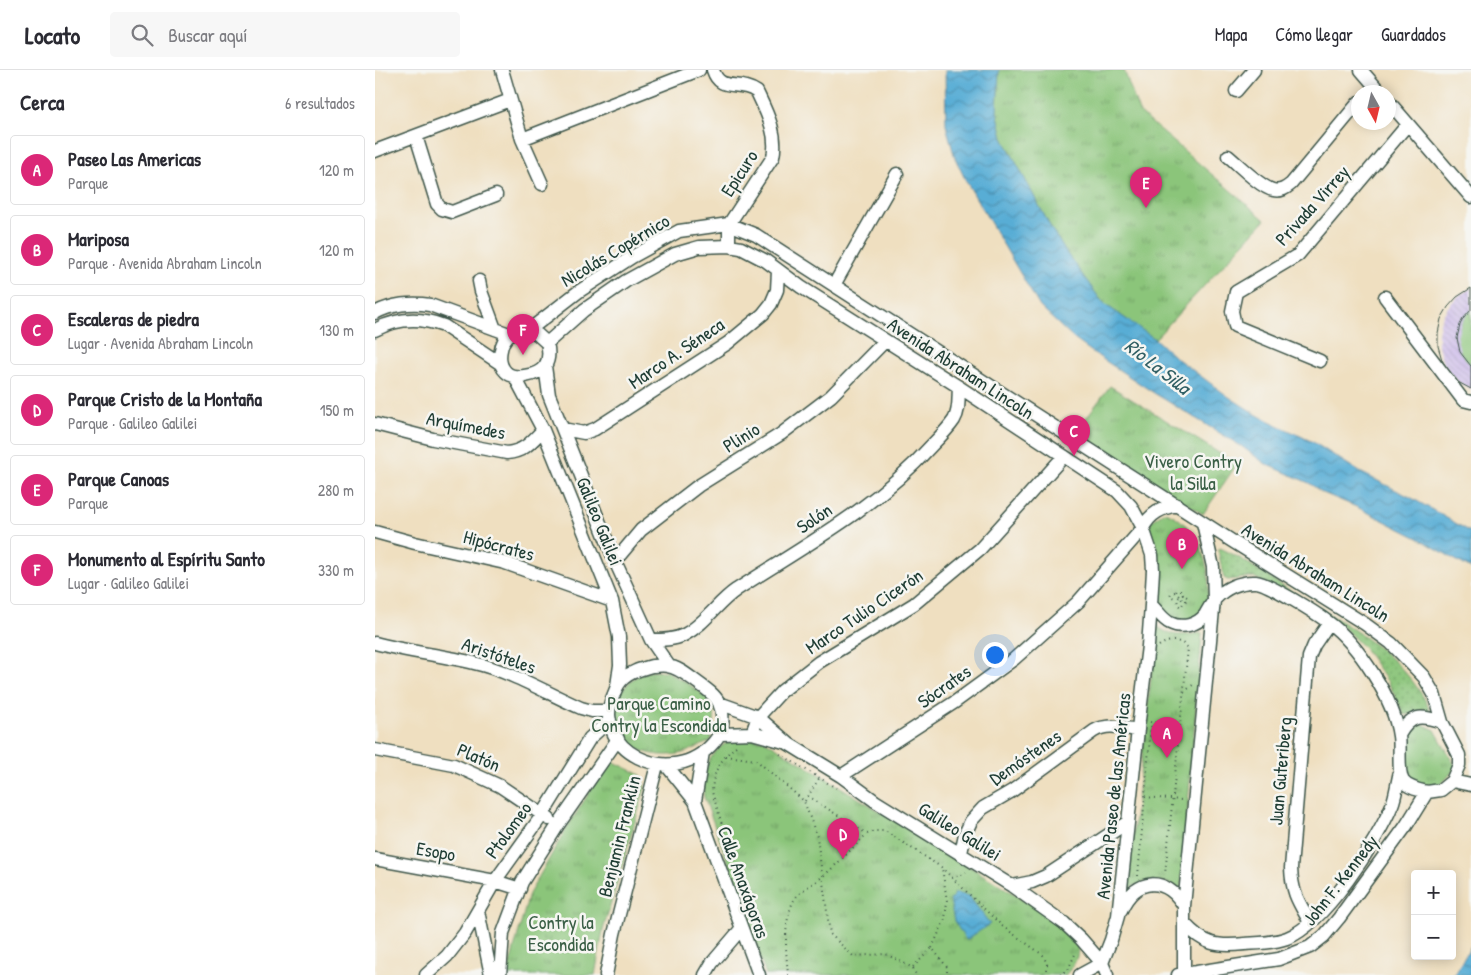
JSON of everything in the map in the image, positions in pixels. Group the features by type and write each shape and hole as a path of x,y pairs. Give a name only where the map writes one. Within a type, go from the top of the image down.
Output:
{"street":[{"path":"502,70 522,139 542,184"},
{"path":"522,139 699,70"},
{"name":"Epicuro","path":"713,70 720,82 746,87 757,92 774,134 775,146 773,157 729,224 729,246"},
{"path":"1235,91 1254,70"},
{"path":"1361,70 1370,85"},
{"path":"375,151 511,100"},
{"path":"1396,110 1471,197"},
{"path":"1228,156 1266,188 1275,191 1284,190 1351,112"},
{"name":"Privada Virrey","path":"1320,361 1235,326 1233,311 1236,292 1298,255 1408,124"},
{"path":"416,136 437,204 442,209 452,212 496,195"},
{"path":"833,285 897,174"},
{"name":"Avenida Abraham Lincoln","path":"729,224 756,236 1391,642 1424,677 1434,694 1442,722 1459,755"},
{"name":"Nicolás Copérnico","path":"529,330 578,292 632,257 679,231 729,224"},
{"name":"Avenida Abraham Lincoln","path":"729,246 741,248 766,261 885,341 959,387 1117,491 1131,506 1148,540 1153,570 1151,605 1171,624 1183,626 1191,624 1204,616 1214,600 1229,588 1245,583 1257,582 1269,586 1329,623 1359,653 1379,684 1394,717 1399,735 1400,772"},
{"name":"Nicolás Copérnico","path":"547,344 584,310 626,281 675,254 699,247 729,246"},
{"name":"Marco A. Séneca","path":"563,429 584,432 595,429 728,343 763,314 771,304 777,290 778,270"},
{"path":"479,281 495,329"},
{"path":"1385,297 1463,400 1471,402"},
{"path":"375,313 394,306 419,303 443,309 509,334 529,330 537,334 547,344 548,356 545,366 540,371 515,377 504,371 501,364 501,348 509,334"},
{"path":"375,330 397,321 410,319 433,322 444,326 501,364"},
{"name":"Plinio","path":"615,561 641,530 698,486 781,434 831,396 885,341"},
{"name":"Galileo Galilei","path":"545,366 549,395 615,561 651,640 669,666"},
{"name":"Galileo Galilei","path":"515,377 543,430 611,601 619,637 620,664 617,686"},
{"name":"Solón","path":"651,640 671,639 695,628 734,592 871,502 919,459 953,421 958,411 959,387"},
{"name":"Arquímedes","path":"375,424 433,439 507,453 519,452 543,430"},
{"name":"Marco Tulio Cicerón","path":"752,733 758,717 782,691 819,662 914,604 980,549 1063,456"},
{"name":"Sócrates","path":"841,776 955,702 1014,660 1078,602 1157,511 1177,505"},
{"path":"1181,974 1185,906 1214,600 1213,567 1203,523"},
{"name":"Hipócrates","path":"375,532 505,563 611,601"},
{"name":"Avenida Paseo de las Américas","path":"1102,963 1118,916 1128,822 1143,724 1151,605"},
{"name":"Juan Guteriberg","path":"1310,922 1291,887 1291,868 1309,657 1314,645 1329,623"},
{"name":"Aristóteles","path":"375,643 475,663 514,677 581,708 609,716"},
{"path":"652,666 669,666 683,672 711,694 719,703 722,713 721,734 703,752 683,763 662,765 644,761 631,754 618,739 609,716 609,705 617,686 624,678 636,671 652,666"},
{"name":"Galileo Galilei","path":"719,703 758,717 789,744 841,776 875,801 1012,886 1064,923 1090,947 1102,963 1107,975"},
{"name":"Ptolomeo","path":"426,975 447,956 465,933 495,881 543,814 590,738 609,716"},
{"path":"1399,735 1409,721 1414,719 1421,717 1442,722"},
{"name":"Demóstenes","path":"961,853 965,834 971,821 983,808 1012,791 1101,727 1143,724"},
{"name":"Galileo Galilei","path":"721,734 752,733 789,744"},
{"name":"Ptolomeo","path":"500,975 503,933 519,889 558,825 618,739"},
{"name":"Platón","path":"375,750 454,765 500,786 558,825"},
{"name":"Calle Anaxágoras","path":"695,802 703,752"},
{"path":"1459,755 1471,764"},
{"path":"1400,772 1404,781 1409,786 1427,792 1441,790 1452,781 1459,765 1459,755"},
{"name":"Calle Anaxágoras","path":"662,765 695,802 759,975"},
{"name":"Benjamin Franklin","path":"606,975 614,934 662,765"},
{"name":"John F. Kennedy","path":"1184,923 1191,931 1207,942 1217,945 1227,946 1273,942 1288,938 1324,909 1357,868 1386,819 1393,803 1400,772"},
{"path":"1452,781 1471,785"},
{"name":"John F. Kennedy","path":"1181,974 1279,959 1310,946 1324,936 1406,826 1427,792"},
{"path":"1012,886 1032,882 1046,876 1128,822"},
{"name":"Esopo","path":"375,859 495,881 519,889"},
{"path":"1118,916 1129,896 1136,889 1147,885 1159,884 1170,889 1185,906"},
{"path":"478,911 491,975"},
{"path":"705,975 712,963 741,929"},
{"path":"1080,975 1102,963"}],"path":[{"path":"1176,592 1177,599 1180,607 1183,607 1183,602 1186,602 1187,598 1182,590 1177,590 1171,593 1170,596 1177,599 1183,602"},
{"path":"1177,599 1183,594"},
{"path":"1159,646 1165,642 1177,641 1184,643 1188,648 1164,886"},
{"path":"1136,889 1145,798 1143,724 1180,726"},
{"path":"752,920 712,792 712,780 717,766 726,756 756,760 804,801 817,837 830,934 853,956 887,954 913,968 915,975"},
{"path":"804,801 826,767"},
{"path":"808,796 867,834"},
{"path":"1145,798 1195,802"},
{"path":"788,975 785,951 788,921 793,902 803,889 822,876 867,834 874,831 885,832 941,867 1002,926 1043,955 1047,964 1045,975"},
{"path":"913,968 932,948 945,919 947,901 941,867"},
{"path":"932,948 947,966 947,975"}],"green space":[{"path":"999,70 1124,70 1139,112 1265,220 1155,339 1103,303 1067,254 1051,228 1003,138 997,111"},
{"path":"1471,310 1471,366 1458,348 1457,337 1463,319"},
{"name":"Vivero Contry la Silla","path":"1110,386 1237,464 1203,514 1074,434"},
{"path":"1164,512 1180,520 1193,534 1202,553 1208,573 1208,592 1203,608 1191,618 1172,620 1157,604 1156,549 1149,532 1151,521"},
{"path":"1220,548 1367,639 1404,671 1419,690 1430,710 1404,715 1388,682 1364,648 1344,628 1254,577 1228,580 1224,578 1218,550"},
{"path":"1157,626 1173,634 1202,633 1181,889 1160,881 1142,883 1127,888"},
{"name":"Parque Camino Contry la Escondida","path":"666,671 710,701 714,710 714,719 711,741 682,753 663,755 649,753 636,748 626,741 619,731 616,719 617,705 623,690 630,681 643,673"},
{"path":"1422,724 1435,730 1456,767 1435,788 1423,788 1406,782 1404,743 1410,731"},
{"path":"736,739 764,740 1058,921 1075,938 1077,943 1078,953 1072,968 1065,975 766,975 704,797 703,788 705,771 713,755 726,744"},
{"name":"Contry la Escondida","path":"610,760 641,775 645,788 603,930 595,975 507,975 529,894 568,826"}],"water":[{"name":"Río La Silla","path":"945,70 999,70 997,111 1003,138 1051,228 1067,254 1103,303 1155,339 1175,357 1229,397 1259,416 1313,442 1360,472 1410,497 1471,532 1471,569 1420,539 1359,508 1323,493 1309,483 1266,464 1241,446 1154,393 1095,354 1074,339 1040,307 966,181 955,158 946,125"},
{"path":"955,893 969,896 990,924 966,940 954,921 950,900"},
{"path":"1471,946 1471,975 1453,975"}],"building":[{"path":"1471,288 1471,310 1460,325 1457,338 1460,352 1471,366 1471,389 1458,382 1449,372 1442,360 1438,346 1438,333 1441,319 1448,307 1457,297"}],"place":[{"name":"Parque Canoas","path":"1146,208"},
{"name":"Monumento al Espíritu Santo","path":"523,355"},
{"name":"Escaleras de piedra","path":"1074,456"},
{"name":"Mariposa","path":"1182,569"},
{"name":"Paseo Las Americas","path":"1167,758"},
{"name":"Parque Cristo de la Montaña","path":"843,859"}]}
